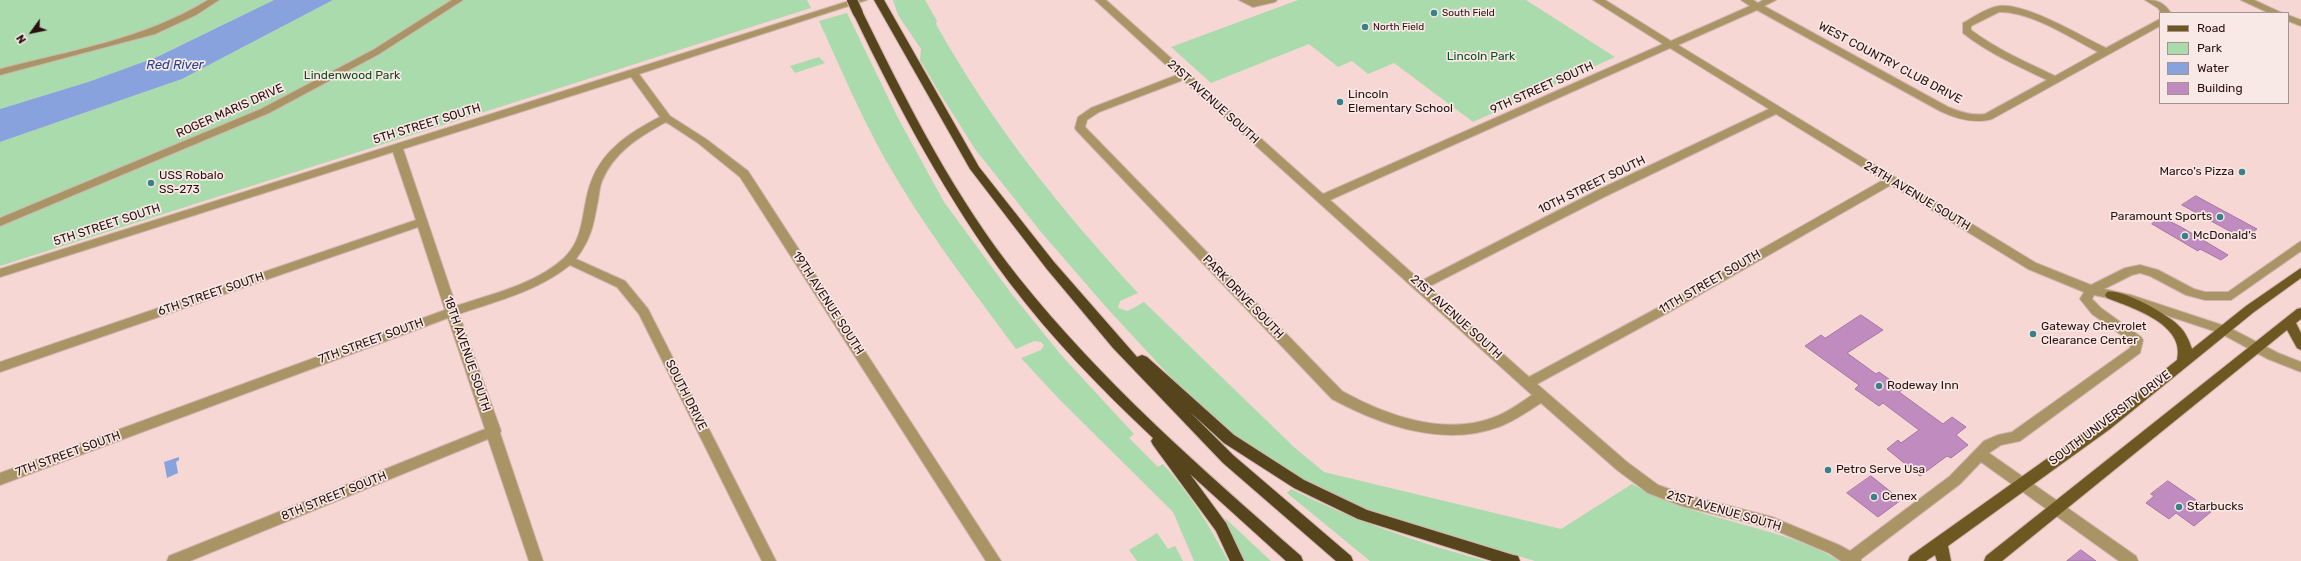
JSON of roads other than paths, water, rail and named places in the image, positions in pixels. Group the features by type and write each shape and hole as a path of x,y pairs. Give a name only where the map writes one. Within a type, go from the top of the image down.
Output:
{"highway":[{"path":"852,0 893,86 946,183 1014,280 1083,360 1197,472 1296,561"},
{"path":"881,2 940,110 975,169 1050,265 1117,345 1228,459 1346,561"},
{"path":"1091,314 1229,439 1299,484 1364,515 1513,561"},
{"path":"1137,413 1221,527 1237,561"}],"main road":[{"name":"SOUTH UNIVERSITY DRIVE","path":"1915,561 2105,424 2224,330 2301,272"},
{"path":"2111,294 2143,308 2162,319 2176,330 2185,347 2183,362"},
{"path":"1991,561 2301,312"},
{"path":"2289,322 2301,345"},
{"path":"1940,543 1944,561"}],"street":[{"path":"0,72 152,32 188,16 214,0"},
{"name":"ROGER MARIS DRIVE","path":"0,222 265,111 376,52 458,0"},
{"name":"5TH STREET SOUTH","path":"0,273 862,0"},
{"name":"21ST AVENUE SOUTH","path":"1100,0 1183,76 1622,466 1653,489 1682,500 1772,523 1834,549 1852,559"},
{"path":"1247,1 1262,4 1272,0"},
{"name":"24TH AVENUE SOUTH","path":"1598,0 2032,266 2091,290 2111,294 2195,319 2224,330 2256,347 2301,367"},
{"name":"WEST COUNTRY CLUB DRIVE","path":"1746,0 1944,109 1967,118 1988,117 2159,23"},
{"name":"9TH STREET SOUTH","path":"1322,198 1771,0"},
{"path":"2150,0 2160,6 2165,12"},
{"path":"2246,0 2275,12"},
{"path":"2055,80 1979,40 1966,31 1966,25 1998,9 2010,9 2025,14 2106,52"},
{"path":"2289,18 2301,23"},
{"name":"19TH AVENUE SOUTH","path":"633,73 666,118 702,141 744,174 759,195 994,561"},
{"name":"PARK DRIVE SOUTH","path":"1183,76 1095,110 1082,119 1080,128 1336,394 1354,405 1415,427 1465,429 1492,424 1542,396"},
{"name":"10TH STREET SOUTH","path":"1421,286 1602,193 1729,134 1776,110"},
{"name":"7TH STREET SOUTH","path":"0,479 452,312 527,286 554,272 569,260 583,241 589,221 596,182 606,164 618,149 633,136 666,118"},
{"name":"18TH AVENUE SOUTH","path":"396,147 494,431 536,561"},
{"name":"11TH STREET SOUTH","path":"1529,383 1666,308 1818,220 1891,180"},
{"name":"6TH STREET SOUTH","path":"0,366 421,222"},
{"path":"1852,559 1955,480 1980,454 1998,440 2015,438 2136,350 2137,340 2128,331 2090,306 2086,299 2091,290 2129,271 2140,269 2154,273 2190,292 2205,296 2231,296 2301,245"},
{"name":"SOUTH DRIVE","path":"569,260 621,284 644,312 770,561"},
{"name":"8TH STREET SOUTH","path":"174,561 494,431"},
{"path":"1980,454 2131,561"}],"water":[{"name":"Red River","path":"274,0 333,0 182,79 0,142 0,109 88,82 157,57"},
{"path":"179,457 179,460 176,462 178,473 167,478 164,462"}],"place":[{"name":"South Field","path":"1434,13"},
{"name":"North Field","path":"1365,27"},
{"name":"Lincoln Elementary School","path":"1340,102"},
{"name":"Marco's Pizza","path":"2242,172"},
{"name":"USS Robalo SS-273","path":"151,183"},
{"name":"Paramount Sports","path":"2220,217"},
{"name":"McDonald's","path":"2185,236"},
{"name":"Gateway Chevrolet Clearance Center","path":"2033,334"},
{"name":"Rodeway Inn","path":"1879,386"},
{"name":"Petro Serve Usa","path":"1828,470"},
{"name":"Cenex","path":"1874,497"},
{"name":"Starbucks","path":"2179,507"}],"park label":[{"name":"Lincoln Park","path":"1481,57"},
{"name":"Lindenwood Park","path":"352,76"}]}
